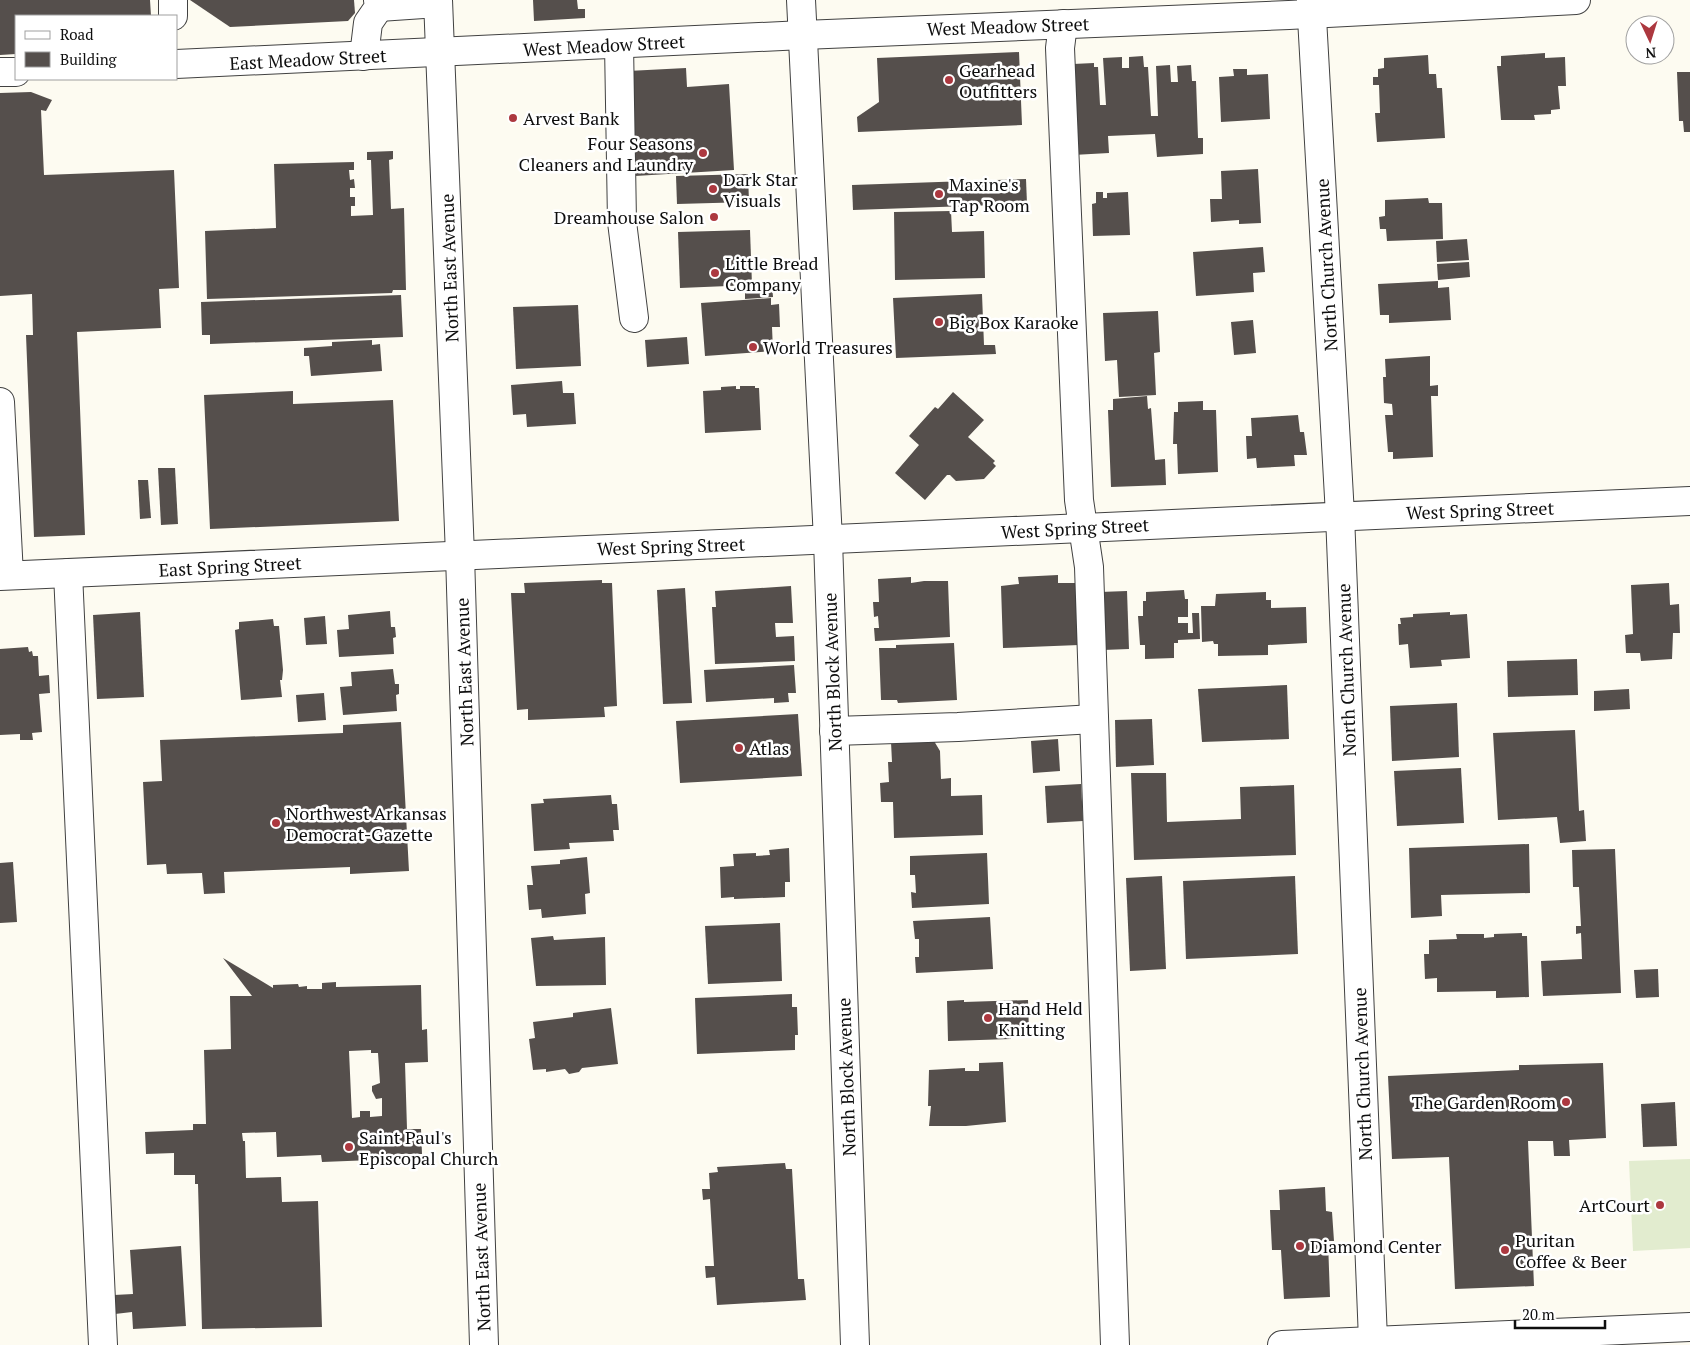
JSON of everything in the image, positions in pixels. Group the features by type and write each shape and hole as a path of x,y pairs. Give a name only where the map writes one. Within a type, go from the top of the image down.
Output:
{"street":[{"path":"173,0 173,15"},
{"name":"North Block Avenue","path":"801,0 828,540 855,1345"},
{"name":"West Meadow Street","path":"440,53 1063,24 1311,7 1576,0"},
{"path":"364,56 368,24 378,3 438,1"},
{"name":"North East Avenue","path":"438,1 460,555 484,1345"},
{"name":"North Church Avenue","path":"1311,7 1340,515 1373,1340"},
{"path":"1063,24 1060,48 1079,500 1088,566 1094,719 1114,1345"},
{"path":"619,44 622,222 634,318"},
{"name":"East Meadow Street","path":"178,64 440,53"},
{"path":"0,72 15,72"},
{"path":"0,402 4,576"},
{"name":"West Spring Street","path":"460,555 1690,501"},
{"name":"East Spring Street","path":"4,576 460,555"},
{"path":"68,573 103,1345"},
{"path":"834,730 958,727 1094,719"},
{"path":"1282,1345 1373,1340 1604,1338 1690,1328"}],"green space":[{"name":"ArtCourt","path":"1690,1159 1690,1248 1633,1251 1629,1161"}],"building":[{"path":"0,0 150,0 151,15 15,15 15,54 0,55"},
{"path":"190,0 354,0 355,13 348,21 230,27"},
{"path":"533,0 577,0 578,9 585,9 585,18 534,21"},
{"name":"Gearhead Outfitters","path":"1019,52 1022,125 858,132 857,117 879,102 877,58"},
{"path":"1545,53 1545,58 1565,57 1566,86 1558,86 1560,109 1551,110 1551,114 1534,115 1535,120 1501,120 1497,66 1501,66 1501,56"},
{"path":"1428,55 1429,74 1436,74 1437,88 1442,88 1445,138 1377,142 1375,113 1380,113 1379,85 1373,85 1373,77 1378,77 1378,69 1384,68 1384,58"},
{"path":"1143,56 1144,67 1148,67 1151,116 1158,116 1156,66 1170,65 1171,82 1178,82 1177,66 1191,65 1192,81 1196,81 1198,138 1203,138 1203,154 1157,157 1155,134 1108,136 1109,153 1073,155 1073,64 1094,63 1094,67 1098,67 1100,105 1106,105 1103,58 1122,57 1122,68 1129,68 1129,57"},
{"path":"686,68 687,87 729,84 734,170 635,176 628,71"},
{"path":"1233,69 1247,69 1247,75 1268,74 1270,119 1221,122 1219,77 1234,76"},
{"path":"1677,72 1690,72 1690,132 1684,132 1683,121 1679,121"},
{"path":"31,92 52,100 46,111 41,110 44,175 174,170 179,288 159,289 161,328 77,332 85,535 34,537 26,335 33,335 32,294 0,296 0,93"},
{"path":"393,151 393,159 389,160 391,209 404,208 406,290 393,290 392,293 207,299 205,231 276,228 274,164 354,162 354,170 349,170 350,180 354,179 355,188 350,188 350,197 355,197 355,206 351,206 351,216 373,215 371,160 367,160 367,152"},
{"path":"1258,169 1261,223 1239,224 1239,220 1211,222 1210,199 1222,199 1221,171"},
{"name":"Dark Star Visuals","path":"748,174 749,202 677,204 676,176"},
{"name":"Maxine's Tap Room","path":"1026,179 1027,204 853,210 852,185"},
{"path":"1096,192 1103,192 1103,198 1107,198 1107,193 1128,192 1130,235 1093,236 1092,204 1096,203"},
{"path":"1428,198 1429,203 1442,203 1443,239 1387,241 1386,229 1380,229 1379,217 1385,216 1385,200"},
{"path":"951,211 952,232 984,231 985,278 895,280 894,212"},
{"path":"750,230 752,285 680,288 678,232"},
{"path":"1467,239 1469,260 1437,262 1436,241"},
{"path":"1263,247 1265,272 1253,273 1254,292 1196,296 1193,252"},
{"path":"1469,262 1470,277 1438,280 1437,264"},
{"path":"1438,281 1438,288 1449,287 1451,320 1389,323 1389,315 1380,315 1378,284"},
{"path":"772,285 773,297 745,299 745,287"},
{"name":"Big Box Karaoke","path":"982,294 984,345 995,345 996,354 896,358 893,298"},
{"path":"401,295 403,337 210,344 210,335 202,335 201,302"},
{"path":"771,298 771,305 779,304 780,327 772,327 773,351 705,356 701,303"},
{"path":"578,305 581,366 516,369 513,307"},
{"path":"1158,311 1160,352 1154,353 1156,395 1119,397 1117,360 1105,361 1103,313"},
{"path":"1253,320 1256,353 1234,355 1231,322"},
{"path":"687,337 689,364 647,367 645,340"},
{"path":"372,340 372,345 380,344 382,371 311,376 309,356 304,356 304,348 332,346 332,342"},
{"path":"1430,356 1430,386 1438,385 1438,396 1431,396 1433,457 1393,459 1393,452 1388,452 1385,415 1393,415 1392,404 1384,403 1383,377 1386,377 1385,359"},
{"path":"562,381 563,393 574,393 576,424 527,427 526,414 513,415 511,385"},
{"path":"736,386 736,389 740,389 740,386 755,386 755,388 759,388 761,430 705,433 703,391 721,390 721,387"},
{"path":"293,391 293,404 393,400 399,521 210,529 204,395"},
{"path":"953,392 984,420 968,437 995,461 993,463 996,466 984,479 956,481 950,475 947,475 925,500 895,473 919,445 909,436 935,407 938,409"},
{"path":"1147,396 1148,409 1151,408 1155,460 1165,459 1166,485 1111,487 1108,410 1113,410 1113,399"},
{"path":"1203,401 1203,410 1216,410 1218,472 1178,474 1177,444 1173,444 1174,412 1178,412 1178,402"},
{"path":"1298,415 1300,432 1304,432 1307,455 1294,455 1295,466 1257,468 1256,458 1247,459 1246,436 1252,436 1251,418"},
{"path":"158,468 175,468 178,524 161,525"},
{"path":"138,480 148,480 151,518 140,519"},
{"path":"1058,575 1058,583 1076,583 1079,645 1003,648 1001,586 1019,584 1018,577"},
{"path":"911,577 911,583 948,581 950,637 875,641 874,628 879,628 878,616 874,617 873,602 879,602 878,579"},
{"path":"602,580 602,583 612,583 617,706 604,707 605,717 528,720 528,709 517,710 511,593 525,593 524,583"},
{"path":"1669,583 1670,605 1679,604 1680,633 1673,633 1672,659 1641,661 1640,653 1626,653 1625,635 1633,634 1631,585"},
{"path":"791,586 793,623 775,623 776,637 794,636 795,661 715,664 712,607 716,607 715,591"},
{"path":"685,588 692,703 663,704 657,590"},
{"path":"1184,590 1185,599 1188,599 1188,617 1178,617 1178,623 1188,623 1188,633 1193,633 1192,613 1199,613 1200,639 1178,640 1178,643 1174,643 1174,658 1145,659 1145,645 1140,645 1138,616 1143,616 1143,601 1146,601 1146,592"},
{"path":"1127,591 1129,649 1103,650 1100,592"},
{"path":"1266,592 1266,600 1271,600 1271,608 1306,607 1307,643 1268,645 1268,655 1218,656 1218,644 1214,644 1213,641 1202,642 1201,606 1215,606 1216,594"},
{"path":"390,611 391,627 395,627 396,637 393,638 394,654 339,657 337,630 349,629 348,615"},
{"path":"140,612 144,697 97,699 93,615"},
{"path":"1450,612 1450,615 1467,614 1470,658 1441,660 1442,666 1410,668 1408,644 1399,645 1398,624 1401,624 1400,618 1413,617 1413,614"},
{"path":"325,616 327,644 306,645 304,618"},
{"path":"273,619 274,626 279,626 283,670 282,680 280,680 282,697 241,700 235,630 239,629 239,622"},
{"path":"954,643 957,700 898,703 897,700 881,700 879,648 896,648 896,645"},
{"path":"28,647 29,652 32,651 33,656 38,656 39,676 49,675 50,693 39,694 42,732 32,733 33,740 20,740 20,734 0,735 0,649"},
{"path":"1577,659 1578,695 1508,697 1507,661"},
{"path":"794,665 796,693 788,693 789,702 774,703 774,698 706,702 704,670"},
{"path":"393,669 395,684 399,684 399,694 396,695 397,711 343,715 340,687 352,686 351,672"},
{"path":"1287,685 1289,739 1202,742 1198,689"},
{"path":"1629,689 1630,709 1594,711 1594,691"},
{"path":"324,693 326,720 298,722 296,695"},
{"path":"1457,703 1459,757 1392,761 1390,706"},
{"name":"Atlas","path":"798,714 802,776 680,783 676,721"},
{"path":"1152,719 1154,765 1116,767 1115,720"},
{"name":"Northwest Arkansas Democrat-Gazette","path":"401,722 409,871 350,874 350,867 224,872 225,893 204,894 202,873 167,874 166,864 147,865 143,782 162,781 160,740 343,733 343,725"},
{"path":"1575,730 1579,811 1584,810 1586,841 1560,843 1557,817 1498,820 1493,733"},
{"path":"1058,739 1060,771 1033,773 1031,741"},
{"path":"934,741 940,751 941,779 951,778 951,796 982,795 983,835 894,838 893,802 881,802 880,783 889,782 888,762 892,762 891,742"},
{"path":"1461,768 1464,823 1397,826 1394,771"},
{"path":"1131,773 1166,773 1167,822 1241,819 1240,787 1294,785 1296,855 1134,860"},
{"path":"1081,784 1083,821 1047,823 1045,786"},
{"path":"611,795 612,804 617,804 619,830 613,830 614,841 569,843 570,849 534,851 531,804 544,803 543,799"},
{"path":"1529,844 1530,893 1441,895 1442,916 1411,918 1409,848"},
{"path":"789,848 790,882 785,882 785,897 721,898 720,867 734,866 733,854 756,853 756,856 770,855 769,850"},
{"path":"1615,849 1621,993 1543,996 1541,961 1582,959 1581,933 1576,934 1576,926 1581,926 1579,887 1573,887 1572,850"},
{"path":"987,853 989,904 912,908 911,892 916,893 915,875 910,875 910,856"},
{"path":"587,857 590,893 585,894 586,914 542,918 541,909 529,910 527,885 533,885 531,866 560,864 560,860"},
{"path":"13,862 17,922 0,923 0,863"},
{"path":"1162,876 1166,969 1130,971 1126,878"},
{"path":"1295,876 1298,954 1186,959 1183,881"},
{"path":"990,917 993,969 916,973 915,957 919,957 919,939 915,939 913,921"},
{"path":"780,923 782,981 708,984 705,926"},
{"path":"1522,933 1522,936 1527,936 1529,997 1496,998 1496,991 1437,992 1437,978 1425,979 1424,954 1429,954 1429,940 1457,939 1456,934 1484,934 1484,938 1494,937 1494,934"},
{"path":"553,936 554,940 605,937 606,985 536,986 531,938"},
{"name":"Saint Paul's Episcopal Church","path":"223,958 273,988 273,985 298,984 299,987 307,986 307,989 322,989 322,983 336,982 336,987 421,985 422,1030 427,1029 428,1062 405,1063 407,1129 421,1129 422,1154 398,1154 398,1159 322,1162 321,1155 277,1157 276,1132 242,1133 243,1141 245,1141 246,1178 281,1177 282,1202 318,1201 322,1327 202,1329 198,1184 195,1184 195,1175 174,1175 174,1153 146,1154 145,1132 193,1130 193,1124 206,1124 204,1050 231,1049 230,996 252,996","holes":["371,1050 371,1053 378,1053 380,1083 372,1086 372,1091 376,1099 382,1098 382,1116 370,1117 370,1111 360,1111 360,1117 352,1118 349,1051"]},
{"path":"1658,969 1659,997 1636,998 1634,970"},
{"path":"792,994 792,1007 797,1007 798,1035 795,1035 795,1050 697,1054 695,998"},
{"name":"Hand Held Knitting","path":"964,1000 964,1002 1028,1000 1029,1033 1011,1034 1011,1039 948,1041 947,1001"},
{"path":"611,1008 618,1064 582,1068 579,1072 569,1074 565,1069 546,1072 546,1069 533,1070 529,1039 535,1038 533,1022 573,1017 573,1013"},
{"path":"1003,1062 1006,1122 966,1126 929,1126 931,1106 928,1106 929,1070 965,1068 965,1071 979,1071 979,1063"},
{"path":"1603,1063 1606,1138 1569,1140 1570,1156 1554,1156 1553,1141 1528,1141 1534,1286 1455,1289 1449,1157 1392,1159 1388,1076 1519,1070 1519,1065"},
{"path":"1675,1102 1677,1146 1643,1147 1641,1104"},
{"path":"785,1163 786,1169 792,1169 798,1279 804,1279 806,1300 717,1305 715,1277 706,1278 705,1266 714,1266 710,1199 703,1200 702,1189 710,1189 709,1173 718,1172 717,1167"},
{"name":"Diamond Center","path":"1325,1187 1326,1211 1332,1212 1334,1241 1328,1241 1330,1297 1284,1299 1281,1250 1272,1250 1270,1210 1280,1210 1279,1190"},
{"path":"181,1246 186,1326 133,1329 132,1312 115,1314 114,1295 133,1294 130,1250"}],"place":[{"name":"Gearhead Outfitters","path":"949,80"},
{"name":"Arvest Bank","path":"513,118"},
{"name":"Four Seasons Cleaners and Laundry","path":"703,153"},
{"name":"Dark Star Visuals","path":"713,189"},
{"name":"Maxine's Tap Room","path":"939,194"},
{"name":"Dreamhouse Salon","path":"714,217"},
{"name":"Little Bread Company","path":"715,273"},
{"name":"Big Box Karaoke","path":"939,322"},
{"name":"World Treasures","path":"753,347"},
{"name":"Atlas","path":"739,748"},
{"name":"Northwest Arkansas Democrat-Gazette","path":"276,823"},
{"name":"Hand Held Knitting","path":"988,1018"},
{"name":"The Garden Room","path":"1566,1102"},
{"name":"Saint Paul's Episcopal Church","path":"349,1147"},
{"name":"ArtCourt","path":"1660,1205"},
{"name":"Diamond Center","path":"1300,1246"},
{"name":"Puritan Coffee & Beer","path":"1505,1250"}]}
